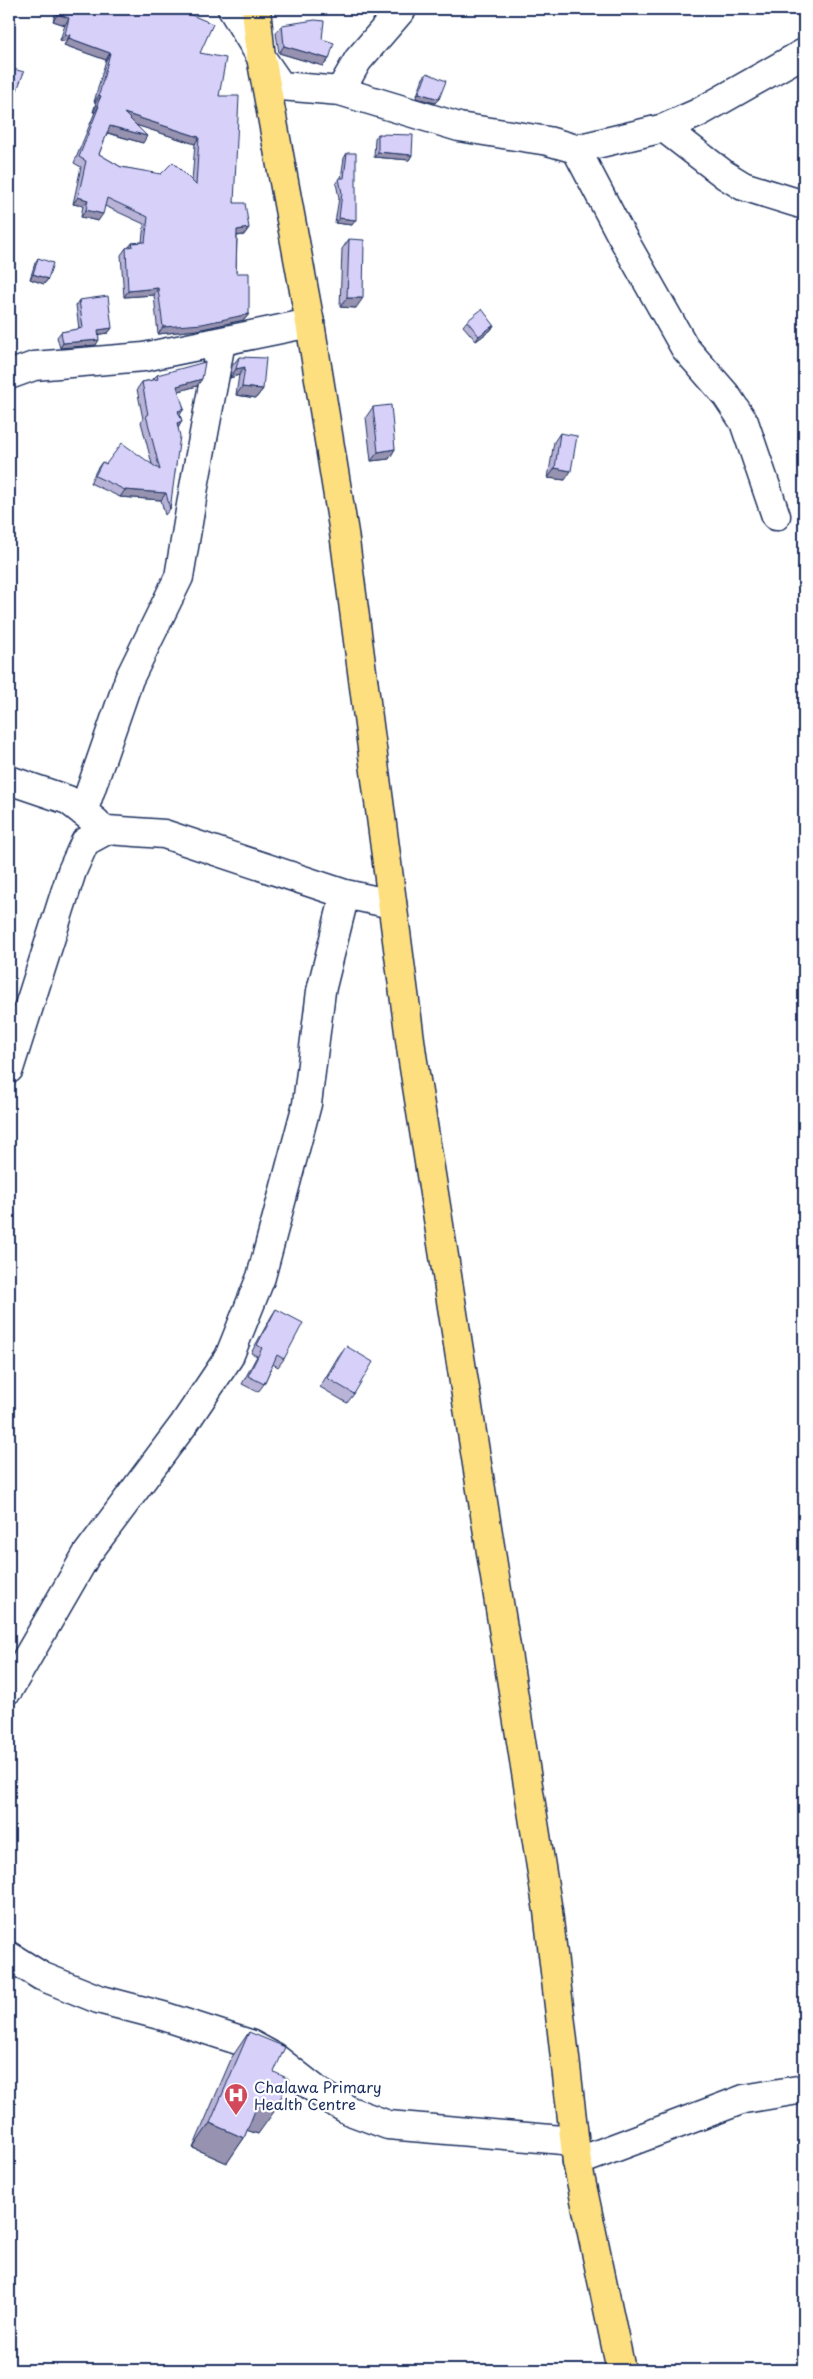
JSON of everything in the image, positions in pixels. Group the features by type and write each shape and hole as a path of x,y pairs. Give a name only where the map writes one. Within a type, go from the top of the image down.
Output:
{"main road":[{"path":"256,9 260,57 310,324 344,534 413,1065 548,1911 575,2152 621,2370"}],"street":[{"path":"232,9 260,57 281,86 340,91 459,127 548,141 576,149 664,128 698,113 804,53"},
{"path":"340,91 358,60 402,9"},
{"path":"664,128 724,175 743,186 804,205"},
{"path":"576,149 620,233 686,348 726,395 744,422 776,516"},
{"path":"9,375 34,366 144,357 310,324"},
{"path":"83,812 129,679 180,577 194,487 221,342"},
{"path":"9,780 68,800 107,830 164,834 345,894 392,904"},
{"path":"9,1069 72,871 86,842 107,830"},
{"path":"9,1689 87,1554 184,1424 229,1358 261,1277 307,1104 321,991 345,894"},
{"path":"9,1956 41,1976 98,1999 172,2019 250,2044 274,2057 324,2096 350,2111 388,2125 575,2152 744,2099 804,2089"}],"building":[{"path":"60,9 177,9 213,24 200,53 226,58 219,96 239,96 234,203 245,203 249,228 237,230 236,273 249,273 249,314 202,324 163,327 158,288 128,291 126,248 133,246 132,243 145,242 148,217 107,198 103,214 86,210 88,200 78,197 86,161 79,157 99,106 97,105 101,96 99,95 110,53 69,38 70,35 65,34 69,18 58,14","holes":["124,113 199,137 196,185 173,162 161,174 121,167 99,154 110,126 147,136"]},
{"path":"315,20 324,21 322,39 334,43 329,59 284,46 282,25"},
{"path":"9,68 24,72 9,111"},
{"path":"427,73 446,81 439,99 419,93"},
{"path":"378,134 413,135 412,155 378,152"},
{"path":"347,153 356,153 356,220 339,218 342,193 339,178 344,178"},
{"path":"349,239 364,240 363,298 347,298"},
{"path":"38,258 53,263 48,279 33,274"},
{"path":"108,296 112,328 98,330 99,340 63,343 61,332 83,328 79,300"},
{"path":"482,309 494,325 479,336 467,321"},
{"path":"239,357 266,358 263,389 242,387 245,367 236,369"},
{"path":"205,362 202,379 177,386 184,409 178,411 182,421 177,423 180,436 170,509 166,493 125,490 95,476 102,462 106,464 122,443 160,470 146,415 148,415 142,382 158,379 157,375"},
{"path":"391,405 395,449 378,452 373,407"},
{"path":"560,433 577,436 571,471 555,468"},
{"path":"276,1309 303,1323 284,1359 277,1355 264,1384 248,1376 262,1348 257,1345"},
{"path":"346,1346 373,1362 354,1394 327,1378"},
{"path":"249,2032 285,2047 274,2072 289,2079 276,2109 258,2103 244,2138 210,2123"}],"place":[{"name":"Chalawa Primary Health Centre","path":"236,2116"}]}
